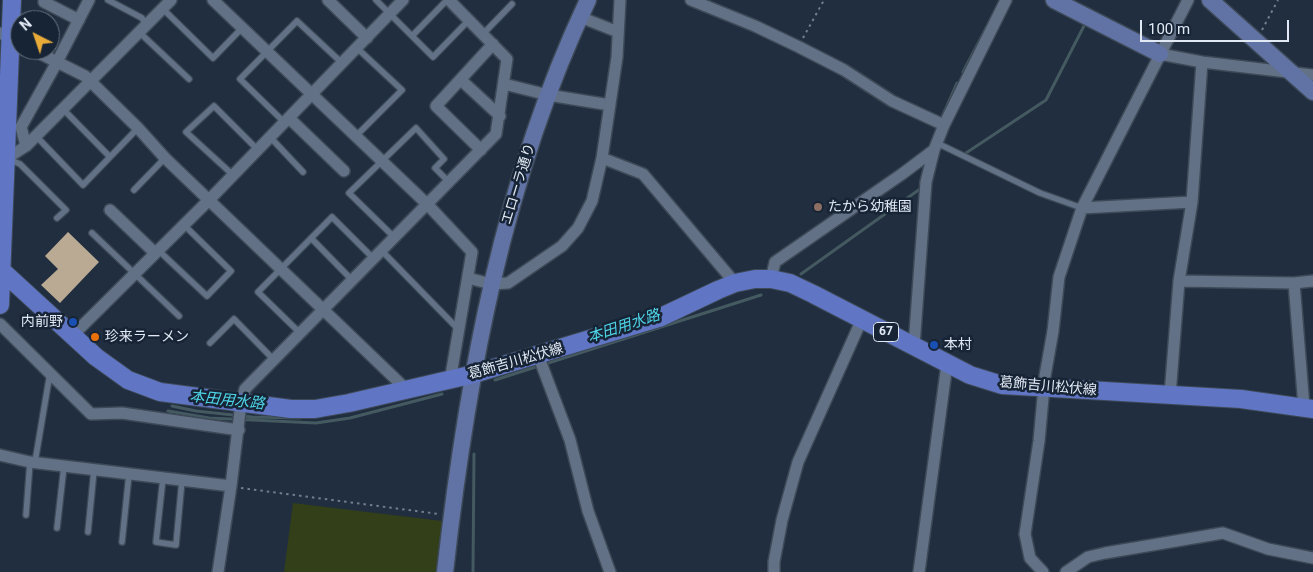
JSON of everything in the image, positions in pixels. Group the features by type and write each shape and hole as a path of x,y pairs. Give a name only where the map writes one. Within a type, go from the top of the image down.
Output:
{"main road":[{"path":"0,305 10,38"},
{"name":"葛飾吉川松伏線","path":"1,270 72,336 112,369 144,387 160,392 241,404 291,409 315,408 408,391 450,381 659,318 735,284 755,279 771,279 790,284 862,319 947,364 985,380 1002,384 1044,388 1241,399 1308,408"}],"street":[{"path":"26,146 21,127 89,0"},
{"path":"6,159 26,146 171,0"},
{"path":"213,0 428,205 472,252 450,381"},
{"path":"328,0 367,38"},
{"path":"72,336 184,225 404,0"},
{"path":"218,572 241,404 245,389 496,134 507,59 448,0"},
{"name":"エローラ通り","path":"445,572 462,440 491,284 526,159 548,95 588,0"},
{"path":"468,278 491,284 508,283 562,246 578,228 592,201 602,158 617,57 620,0"},
{"path":"691,0 755,26 799,47 844,70 892,101 944,125"},
{"path":"914,346 926,182 944,125 1006,0"},
{"path":"1054,0 1160,54 1202,62 1313,75"},
{"path":"1043,572 1030,558 1025,534 1039,441 1059,277 1082,208 1188,0"},
{"path":"1210,0 1313,92"},
{"path":"44,2 79,20"},
{"path":"580,17 618,32"},
{"path":"481,150 436,106 493,44"},
{"path":"53,60 85,76 208,200 408,391"},
{"path":"1170,395 1179,281 1192,202 1202,62"},
{"path":"461,80 500,116"},
{"path":"504,84 548,95 610,106"},
{"path":"286,120 344,171"},
{"path":"771,279 775,262 902,174 936,146"},
{"path":"602,158 643,174 735,284"},
{"path":"1082,208 1192,202"},
{"path":"110,210 157,252"},
{"path":"1179,281 1294,283 1313,281"},
{"path":"1294,283 1308,408"},
{"path":"774,572 774,562 782,520 798,462 862,319"},
{"path":"0,324 90,414 122,413 238,430"},
{"path":"538,355 570,440 588,511 610,572"},
{"path":"919,572 947,364"},
{"path":"0,455 32,462 231,486"},
{"path":"1066,572 1088,557 1222,533 1268,549 1313,558"}],"lane":[{"path":"108,0 142,18 143,29 189,79"},
{"path":"376,0 433,57 469,20"},
{"path":"412,36 448,0"},
{"path":"483,34 512,4"},
{"path":"163,9 213,58 242,28"},
{"path":"286,120 240,79 298,21 342,63"},
{"path":"356,136 402,90 357,48"},
{"path":"233,175 186,132 214,106 258,150"},
{"path":"63,109 110,157"},
{"path":"36,136 83,185 138,128"},
{"path":"395,238 349,193 416,128 444,159 435,168 450,182"},
{"path":"270,137 303,172"},
{"path":"936,146 1040,194 1082,208"},
{"path":"134,190 165,158"},
{"path":"6,159 20,164 66,210 57,218"},
{"path":"300,333 258,292 332,217 378,255 459,330"},
{"path":"157,252 207,296 231,271 184,225"},
{"path":"92,233 179,316"},
{"path":"311,238 352,280"},
{"path":"210,343 234,319 274,360"},
{"path":"26,515 32,462 50,373"},
{"path":"57,528 64,466"},
{"path":"88,532 94,470"},
{"path":"122,542 129,474"},
{"path":"162,478 156,542 176,545 182,480"}],"path":[{"path":"799,47 824,0"},
{"path":"1262,30 1278,0"},
{"path":"231,486 451,515"}],"green space":[{"path":"293,503 442,521 436,572 284,572"}],"building":[{"path":"68,232 99,262 60,303 41,285 58,269 45,256"}],"waterway":[{"name":"本田用水路","path":"963,72 995,11"},
{"path":"966,153 1046,100 1086,22"},
{"name":"本田用水路","path":"941,119 957,83"},
{"name":"本田用水路","path":"801,274 920,189"},
{"name":"本田用水路","path":"495,380 761,295"},
{"path":"168,411 209,418 316,423 350,418 442,394"},
{"name":"本田用水路","path":"172,406 196,411 252,417 300,418"},
{"path":"473,572 474,454"}],"place":[{"name":"たから幼稚園","path":"818,207"},
{"name":"内前野","path":"73,322"},
{"name":"珍来ラーメン","path":"95,337"},
{"name":"本村","path":"934,345"}]}
